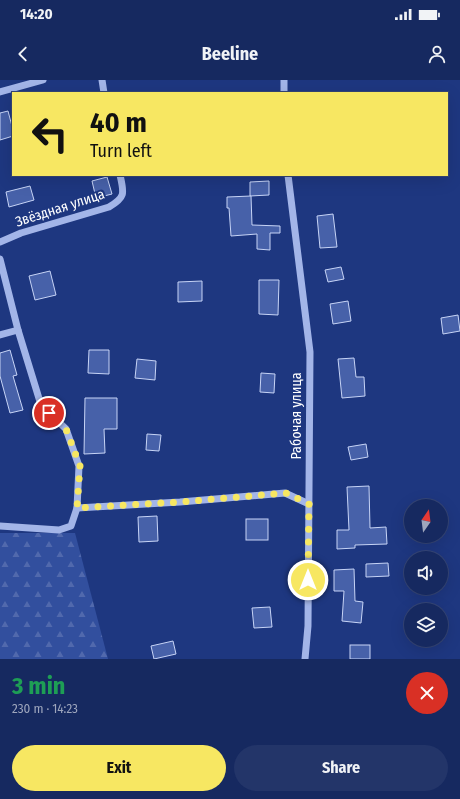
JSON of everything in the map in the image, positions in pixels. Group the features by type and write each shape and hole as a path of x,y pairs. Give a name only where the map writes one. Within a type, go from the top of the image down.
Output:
{"street":[{"path":"0,92 43,80"},
{"path":"102,80 104,92"},
{"path":"284,80 284,92"},
{"name":"Звёздная улица","path":"0,242 21,233 109,207 120,200 124,192 120,176"},
{"name":"Рабочая улица","path":"288,176 310,352 308,626 305,659"},
{"path":"0,259 18,330 41,405 66,429 80,466 77,508 71,526 59,530 0,526"},
{"path":"0,335 18,330"},
{"path":"77,508 180,502 286,493 309,504"}],"green space":[{"path":"0,533 75,533 108,659 0,659"}],"building":[{"path":"8,111 12,126 12,136 0,140 0,113"},
{"path":"107,177 112,194 96,198 92,181"},
{"path":"269,181 269,195 250,196 250,182"},
{"path":"30,186 34,200 9,207 6,192"},
{"path":"251,196 252,225 280,226 280,233 270,233 270,250 257,249 257,234 231,236 227,197"},
{"path":"333,214 337,247 320,248 317,216"},
{"path":"341,267 344,279 328,282 325,270"},
{"path":"50,271 56,295 35,300 29,276"},
{"path":"259,280 279,280 278,315 259,314"},
{"path":"202,281 202,301 178,302 178,282"},
{"path":"348,301 351,321 333,324 330,304"},
{"path":"458,315 460,331 443,334 441,318"},
{"path":"10,350 17,375 13,376 23,410 10,413 0,376 0,353"},
{"path":"89,350 109,350 109,374 88,373"},
{"path":"354,358 356,377 364,377 365,396 342,398 338,359"},
{"path":"137,359 156,361 155,380 135,378"},
{"path":"261,373 275,374 274,393 260,392"},
{"path":"85,398 117,398 117,429 104,429 105,453 84,454"},
{"path":"147,434 161,435 159,451 146,450"},
{"path":"366,444 368,457 351,460 348,447"},
{"path":"369,486 370,528 386,527 387,544 355,545 355,548 337,549 337,530 349,530 347,487"},
{"path":"157,516 158,541 139,542 138,517"},
{"path":"246,519 268,519 268,540 246,540"},
{"path":"388,563 389,576 366,577 366,564"},
{"path":"354,569 355,601 363,602 361,623 342,621 344,591 334,591 334,570"},
{"path":"270,607 272,627 254,628 252,608"},
{"path":"173,641 176,654 154,659 151,646"},
{"path":"350,645 370,645 370,659 350,659"}],"route":[{"path":"49,413 66,429 80,466 77,508 180,502 286,493 309,504 308,580"}]}
